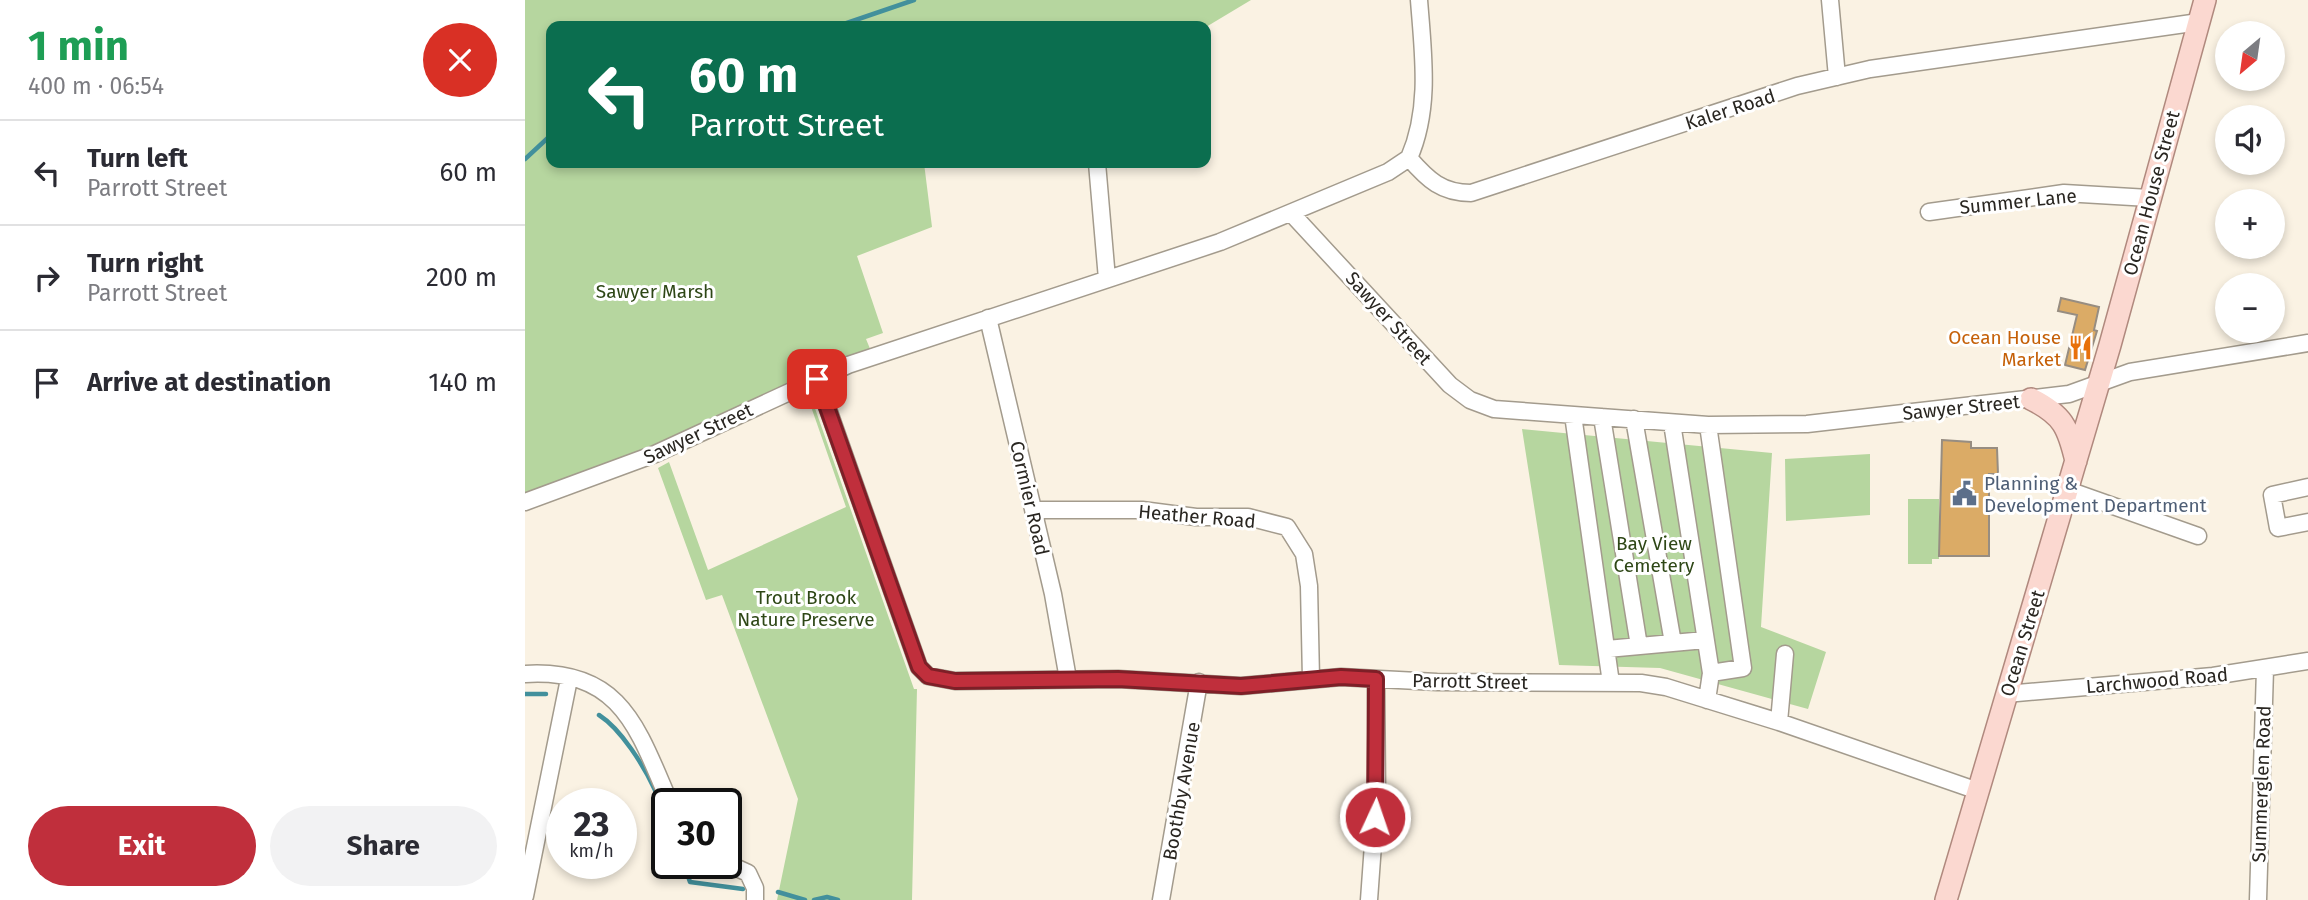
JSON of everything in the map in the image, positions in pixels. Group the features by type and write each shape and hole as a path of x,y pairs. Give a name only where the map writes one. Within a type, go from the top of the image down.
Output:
{"main road":[{"name":"Ocean House Street","path":"2097,386 2205,0"},
{"name":"Ocean Street","path":"1946,900 2097,386"},
{"path":"2031,399 2051,409 2062,420 2069,434 2076,462"}],"street":[{"path":"1292,214 1388,172 1409,158 1419,135 1424,105 1419,0"},
{"path":"1830,0 1837,77"},
{"name":"Kaler Road","path":"1409,158 1437,186 1451,193 1471,193 1797,86 1870,69 2199,22"},
{"path":"1097,168 1107,279"},
{"name":"Summer Lane","path":"1929,212 2064,193 2149,198"},
{"name":"Sawyer Street","path":"525,502 655,454 817,379 891,349 1107,279 1292,214 1459,393 1482,406 1494,408 1709,425 1807,424 2069,394 2130,372 2308,343"},
{"name":"Cormier Road","path":"988,318 1033,510 1068,679"},
{"name":"Parrott Street","path":"817,379 919,667 928,676 955,681 1068,679 1199,682 1241,686 1311,679 1376,679 1611,683 1666,687 1779,722 1978,791"},
{"path":"1573,415 1611,683"},
{"path":"1602,417 1639,646"},
{"path":"1634,419 1673,643"},
{"path":"1672,422 1711,673 1707,700"},
{"path":"1709,425 1743,668 1711,673"},
{"path":"2308,487 2271,495 2278,528 2308,522"},
{"path":"2067,490 2198,536"},
{"name":"Heather Road","path":"1033,510 1142,510 1196,517 1248,517 1287,527 1304,554 1311,679"},
{"path":"1607,649 1705,640"},
{"path":"1779,722 1785,654"},
{"name":"Larchwood Road","path":"2006,694 2265,669 2308,661"},
{"name":"Summerglen Road","path":"2258,900 2265,669"},
{"path":"525,674 569,679 596,687 619,703 643,738 664,788"},
{"path":"525,896 569,679"},
{"path":"1369,900 1377,789 1376,679"},
{"name":"Boothby Avenue","path":"1161,900 1199,682"},
{"path":"742,870 748,873 755,888 755,900"}],"green space":[{"name":"Sawyer Marsh","path":"525,0 1251,0 1211,24 1211,21 546,21 546,168 925,168 932,227 857,256 883,333 866,339 873,356 525,502"},
{"name":"Trout Brook Nature Preserve","path":"811,397 914,689 917,689 912,900 777,900 798,799 722,595 706,600 658,468 669,462 708,570 846,507 808,398"},
{"name":"Bay View Cemetery","path":"1522,429 1772,453 1761,627 1826,652 1808,709 1660,668 1559,665"},
{"path":"1870,454 1870,515 1786,521 1785,459"},
{"path":"1908,499 1939,499 1939,559 1932,559 1932,564 1908,564"}],"building":[{"path":"2061,298 2099,307 2094,330 2097,331 2085,370 2065,365 2077,315 2058,311"},
{"name":"Planning & Development Department","path":"1942,440 1971,442 1971,448 1997,448 1998,474 1989,474 1989,556 1939,556"}],"waterway":[{"path":"853,21 914,0"},
{"path":"525,159 546,140"},
{"path":"525,694 546,694"},
{"path":"599,715 631,749 654,788"},
{"path":"689,879 690,882 743,889"},
{"path":"778,892 805,900"},
{"path":"814,900 827,897 838,900"}],"place":[{"name":"Ocean House Market","path":"2081,348"},
{"name":"Planning & Development Department","path":"1964,494"}],"route":[{"path":"817,379 919,667 928,676 955,681 1118,679 1241,686 1341,677 1376,679 1375,817"}]}
